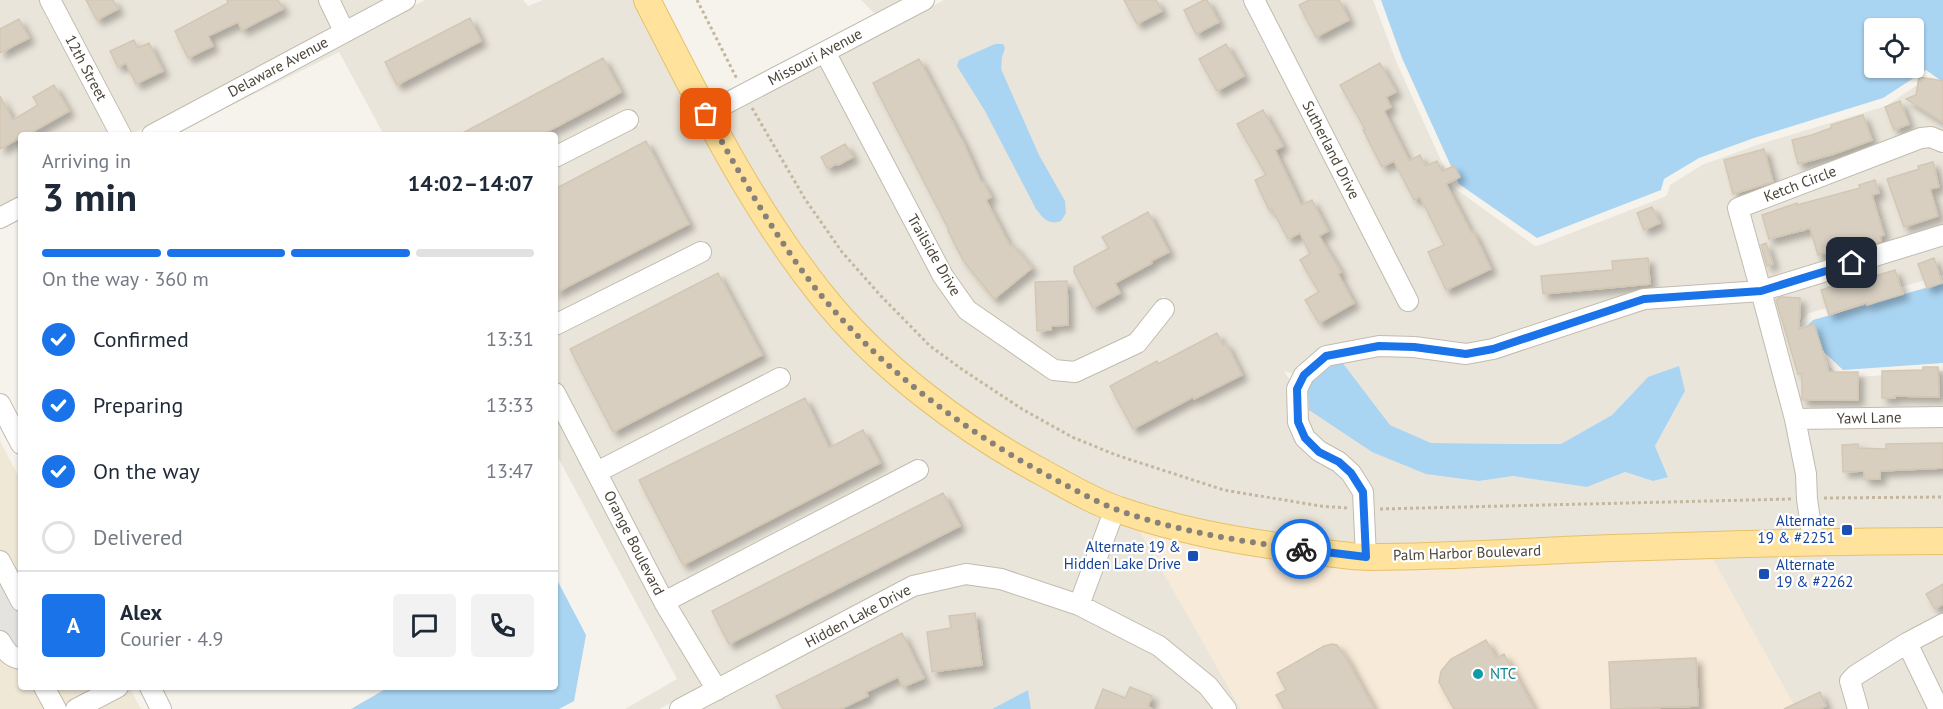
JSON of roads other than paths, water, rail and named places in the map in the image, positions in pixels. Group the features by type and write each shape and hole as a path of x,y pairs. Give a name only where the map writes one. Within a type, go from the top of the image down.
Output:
{"main road":[{"name":"Palm Harbor Boulevard","path":"647,0 706,114 768,222 820,293 854,333 893,369 976,433 1011,456 1115,509 1191,532 1245,542 1366,557 1813,541 1943,541"}],"street":[{"name":"12th Street","path":"50,0 119,132"},
{"path":"329,0 344,31"},
{"name":"Delaware Avenue","path":"159,132 405,0"},
{"name":"Missouri Avenue","path":"706,114 924,0"},
{"name":"Sutherland Drive","path":"1254,0 1408,301"},
{"name":"Trailside Drive","path":"825,52 943,276 967,310 1054,370 1075,372 1137,343 1164,309"},
{"path":"558,155 628,120"},
{"name":"Ketch Circle","path":"1813,541 1806,474 1794,419 1738,208 1921,138 1931,137 1943,142"},
{"path":"0,218 18,209"},
{"path":"1366,557 1363,492 1351,473 1339,462 1319,452 1305,438 1298,422 1297,389 1304,375 1326,356 1379,346 1414,347 1466,354 1493,349 1644,299 1761,291 1943,235"},
{"path":"558,324 701,252"},
{"path":"597,472 780,378"},
{"name":"Orange Boulevard","path":"558,399 664,602 717,690"},
{"path":"0,404 18,438"},
{"name":"Yawl Lane","path":"1794,419 1943,417"},
{"path":"664,602 918,470"},
{"path":"1079,605 1115,509"},
{"path":"0,561 18,595"},
{"name":"Hidden Lake Drive","path":"680,709 913,586 966,574 1001,579 1079,605 1158,646 1208,686 1226,709"},
{"path":"1858,709 1850,681 1856,675 1907,643 1943,624"},
{"path":"0,641 7,654 18,659"},
{"path":"1907,643 1939,709"},
{"path":"46,690 56,709"},
{"path":"76,709 112,690"},
{"path":"152,690 161,709"}],"water":[{"path":"1381,0 1943,0 1943,82 1926,70 1924,71 1924,18 1864,18 1864,78 1914,78 1883,98 1754,138 1699,158 1664,179 1661,190 1537,238 1459,184 1402,58"},
{"path":"995,44 1003,44 1005,48 1001,69 1039,155 1065,201 1066,213 1061,221 1047,220 1036,209 985,111 957,66 959,60"},
{"path":"1943,283 1943,363 1843,370 1802,331 1813,320"},
{"path":"1342,362 1390,425 1431,443 1561,444 1612,415 1648,377 1679,366 1685,391 1655,446 1668,477 1653,481 1625,472 1587,487 1513,476 1479,481 1426,474 1372,452 1309,410 1308,391 1311,381 1323,370"},
{"path":"558,582 586,635 574,701 559,709 351,709 384,690 558,690"},
{"path":"1028,690 1031,709 992,709"}],"place":[{"name":"Alternate 19 & #2251","path":"1847,530"},
{"name":"Alternate 19 & Hidden Lake Drive","path":"1193,556"},
{"name":"Alternate 19 & #2262","path":"1764,574"},
{"name":"NTC","path":"1478,674"}]}
